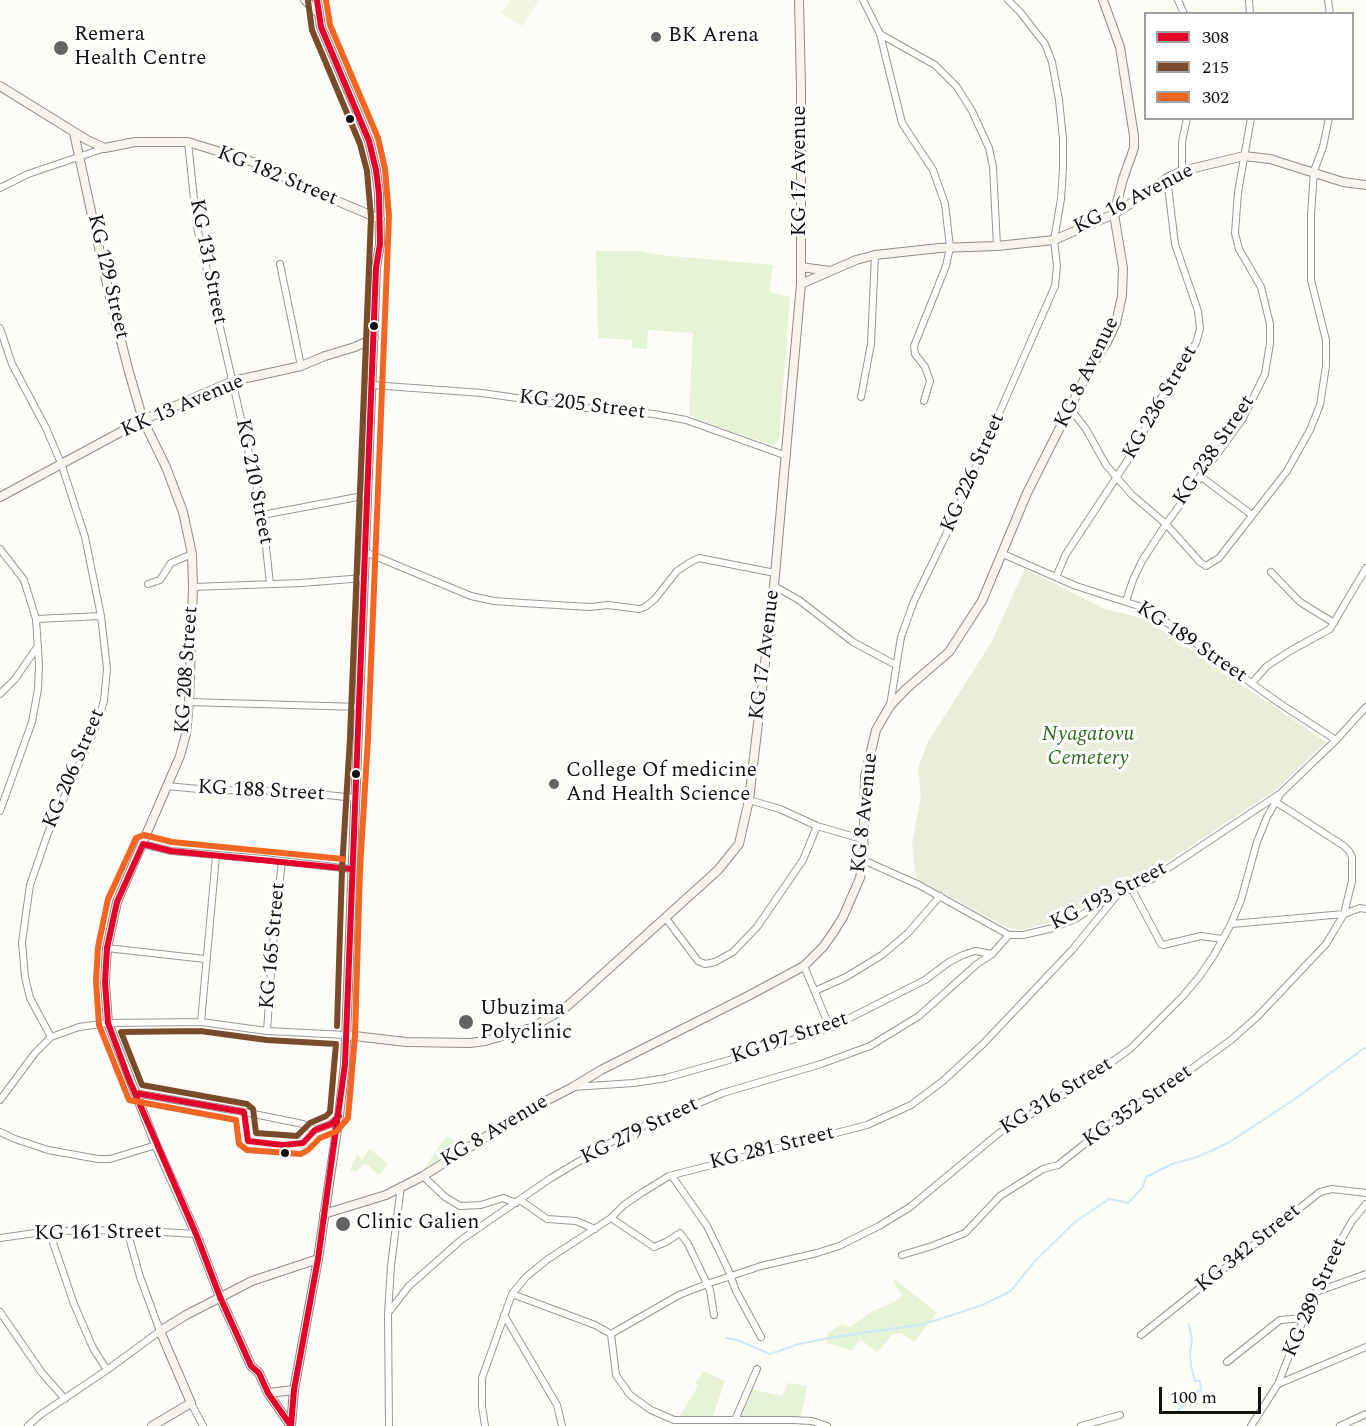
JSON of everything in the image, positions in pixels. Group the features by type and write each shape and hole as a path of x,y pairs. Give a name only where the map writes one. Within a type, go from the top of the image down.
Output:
{"street":[{"path":"305,0 318,13"},
{"path":"291,1426 294,1390 318,1259 339,1116 346,1035 351,869 356,798 380,219 378,186 369,141 321,27 317,0"},
{"name":"KG 17 Avenue","path":"346,1035 406,1042 470,1043 531,1028 565,1008 718,870 739,844 748,800 774,586 801,284 799,0"},
{"path":"863,0 880,34 902,123 933,170 945,204 950,247 946,266 914,346 915,354 925,367 930,381 924,401"},
{"name":"KG 226 Street","path":"890,706 901,637 914,601 944,539 1055,286 1057,266 1054,240 1064,169 1059,100 1052,62 1045,44 1008,0"},
{"name":"KG 8 Avenue","path":"324,1214 386,1195 401,1185 423,1176 532,1108 804,966 823,947 843,917 860,878 863,860 865,777 876,730 890,706 949,652 982,601 1027,493 1054,442 1069,407 1107,342 1116,322 1122,296 1123,268 1114,214 1134,148 1134,136 1120,47 1103,0"},
{"path":"880,34 935,65 957,87 972,111 989,148 993,167 997,246"},
{"path":"0,86 68,126 74,132 105,148"},
{"path":"1182,171 1182,142 1187,120"},
{"name":"KG 238 Street","path":"1126,601 1142,561 1200,476 1242,420 1264,374 1270,343 1270,324 1261,286 1239,249 1235,233 1235,212 1251,120"},
{"path":"1069,407 1086,429 1116,479 1166,524 1206,566 1219,558 1287,471 1310,430 1320,405 1326,366 1326,340 1311,280 1311,215 1314,171 1323,147 1329,120"},
{"name":"KG 129 Street","path":"74,132 110,298 143,420"},
{"name":"KG 182 Street","path":"0,188 28,174 105,148 135,142 188,142 253,162 306,188 380,219"},
{"name":"KG 131 Street","path":"188,142 197,227 233,381"},
{"name":"KG 16 Avenue","path":"801,284 856,260 875,255 1054,240 1114,214 1155,189 1167,178 1182,171 1244,156 1270,159 1343,182 1366,185"},
{"name":"KG 236 Street","path":"1056,577 1066,554 1139,443 1152,412 1196,343 1200,328 1198,311 1175,244 1167,178"},
{"path":"861,397 871,344 875,255"},
{"path":"280,264 301,366"},
{"path":"801,267 830,271"},
{"name":"KG 206 Street","path":"0,328 12,364 46,428 61,463 88,546 101,616 107,669 104,701 95,729 38,856 30,885 22,942 25,977 30,998 51,1037"},
{"name":"KK 13 Avenue","path":"0,497 143,420 233,381 301,366 374,338"},
{"name":"KG 210 Street","path":"233,381 261,515 270,584"},
{"name":"KG 205 Street","path":"372,385 482,393 586,408 665,416 686,420 787,456"},
{"name":"KG 208 Street","path":"143,420 166,466 183,512 192,554 189,702 186,734 180,756 117,902 107,948 105,982 108,1023 156,1145 196,1234 250,1366 259,1373 268,1393 291,1426"},
{"path":"1200,476 1252,515"},
{"path":"261,515 368,495"},
{"path":"0,549 24,580 36,619 39,646 38,689 33,722 0,811"},
{"path":"365,552 471,596 494,601 567,606 645,607 655,599 677,571 699,558 774,573"},
{"path":"148,584 160,580 171,563 192,554"},
{"name":"KG 189 Street","path":"1003,554 1076,586 1148,609 1336,740"},
{"path":"1252,683 1267,666 1324,633 1334,622 1366,568"},
{"path":"1271,573 1300,602 1334,622"},
{"path":"193,587 364,578"},
{"path":"774,586 799,600 853,642 896,665"},
{"path":"36,619 101,616"},
{"path":"0,694 15,679 39,646"},
{"path":"189,702 360,707"},
{"name":"KG 316 Street","path":"611,1335 679,1295 707,1284 731,1275 850,1242 910,1207 999,1133 1078,1086 1130,1049 1199,977 1231,924 1241,900 1257,842 1281,793 1336,740 1366,707"},
{"name":"KG 188 Street","path":"166,786 210,790 288,791 356,798"},
{"name":"KG 193 Street","path":"1010,934 1023,935 1053,928 1152,879 1281,793"},
{"path":"748,800 780,809 817,826 862,839"},
{"name":"KG 352 Street","path":"902,1255 965,1233 1000,1196 1043,1169 1058,1165 1115,1120 1168,1086 1231,1040 1257,1017 1326,944 1344,914 1353,870 1349,851 1276,802"},
{"path":"665,917 698,961 705,964 715,962 733,952 757,927 803,860 817,826"},
{"path":"143,844 171,851 351,869"},
{"path":"201,1022 216,856"},
{"path":"863,860 940,896 1010,934"},
{"name":"KG 165 Street","path":"267,1031 282,861"},
{"path":"1132,889 1163,945 1201,936 1222,939"},
{"name":"KG 281 Street","path":"485,1426 482,1378 512,1294 526,1277 548,1259 611,1218 624,1205 672,1176 867,1125 912,1105 943,1081 983,1044 1073,949 1117,895"},
{"path":"815,991 846,977 882,955 908,933 940,896"},
{"path":"1231,924 1344,914 1360,908 1366,909"},
{"name":"KG 279 Street","path":"388,1313 409,1286 429,1266 461,1240 572,1165 623,1136 723,1093 821,1065 870,1046 919,1016 977,964 992,954 1010,934"},
{"path":"107,948 205,959"},
{"name":"KG197 Street","path":"573,1088 666,1078 830,1028 925,980 949,962 963,955 975,951 992,954"},
{"path":"804,966 830,1028"},
{"path":"0,1100 35,1053 51,1037 80,1027 108,1023 201,1022 267,1031 346,1035"},
{"path":"135,1093 303,1124 315,1130 331,1124 339,1116"},
{"path":"0,1132 48,1150 98,1160 110,1159 156,1145"},
{"path":"423,1176 445,1197 460,1206 481,1205 503,1198 518,1202 547,1219 576,1221 595,1229"},
{"path":"672,1176 707,1226 731,1275 740,1300 761,1336"},
{"path":"389,1426 388,1313 401,1185"},
{"name":"KG 342 Street","path":"1141,1335 1320,1192 1332,1189 1366,1193"},
{"name":"KG 289 Street","path":"1251,1426 1278,1384 1304,1318 1346,1230 1366,1204"},
{"path":"611,1218 654,1247 680,1233 688,1244 707,1284 714,1315"},
{"path":"127,1230 140,1277 160,1331 203,1426"},
{"name":"KG 161 Street","path":"0,1238 49,1231 127,1230 196,1234"},
{"path":"49,1231 74,1304 93,1348 107,1370"},
{"path":"28,1426 160,1331 220,1297 261,1278 318,1259"},
{"path":"1316,1292 1366,1274"},
{"path":"512,1294 595,1325 611,1335 616,1375 630,1395 651,1410 674,1420 735,1420 827,1426"},
{"path":"0,1312 42,1373 64,1399"},
{"path":"504,1315 557,1405 562,1426"},
{"path":"1227,1362 1280,1320 1304,1318"},
{"path":"1278,1384 1366,1347"},
{"path":"735,1420 757,1370"},
{"path":"268,1393 294,1390"},
{"path":"152,1426 191,1403"},
{"path":"1340,1426 1366,1414"},
{"path":"1081,1426 1120,1415"}],"green space":[{"path":"510,0 539,0 522,26 501,13"},
{"path":"596,251 641,251 660,255 773,265 769,292 790,297 779,440 773,445 717,427 689,415 693,333 648,330 647,349 632,348 632,340 598,338"},
{"name":"Nyagatovu Cemetery","path":"1025,569 1105,609 1146,619 1326,742 1277,789 1182,852 1127,885 1052,922 1021,930 1007,927 916,879 912,845 921,796 918,768 928,742 991,643"},
{"path":"447,1136 461,1144 423,1170"},
{"path":"370,1149 388,1164 379,1175 365,1163 357,1171 350,1170 357,1154 362,1160"},
{"path":"895,1279 937,1313 914,1342 901,1333 893,1334 877,1352 860,1339 852,1351 827,1344 828,1333 842,1324 850,1327 871,1312 902,1296 893,1281"},
{"path":"704,1371 725,1381 713,1416 679,1417 698,1386 695,1383"},
{"path":"788,1383 807,1386 801,1416 739,1418 751,1389 782,1396"}],"waterway":[{"path":"726,1338 737,1340 770,1354 799,1344 829,1338 924,1324 980,1306 1011,1291 1034,1262 1075,1222 1109,1199 1128,1203 1143,1187 1146,1177 1172,1164 1197,1157 1228,1143 1292,1101 1366,1047"},
{"path":"1178,1411 1192,1394 1201,1390 1200,1381 1195,1381 1191,1366 1192,1341 1189,1324"}],"transit line":[{"name":"308","path":"291,1426 294,1390 318,1259 345,1064 376,268 380,244 379,194 369,141 321,27 317,0"},
{"name":"302","path":"326,0 330,25 378,138 385,169 389,216 368,738 360,869 355,1035 348,1118 337,1131 320,1138 301,1154 247,1150 239,1144 236,1120 129,1100 99,1025 96,981 98,947 108,899 136,838 144,835 172,842 343,859"},
{"name":"215","path":"308,1 312,30 360,144 367,171 371,217 337,1026"},
{"name":"308","path":"291,1426 268,1393 259,1373 251,1366 128,1077 108,1023 105,982 107,948 117,902 143,844 171,851 351,869"},
{"name":"215","path":"200,1031 267,1040 336,1044 330,1112 310,1123 297,1136 256,1133 253,1109 247,1104 142,1085 121,1032 200,1031"},
{"name":"308","path":"135,1093 244,1112"},
{"name":"308","path":"244,1112 248,1141 283,1145 303,1143 315,1130 331,1124 339,1116"}],"place":[{"name":"BK Arena","path":"656,37"},
{"name":"Remera Health Centre","path":"61,48"},
{"name":"College Of medicine And Health Science","path":"554,784"},
{"name":"Ubuzima Polyclinic","path":"466,1022"},
{"name":"Clinic Galien","path":"343,1224"}]}
